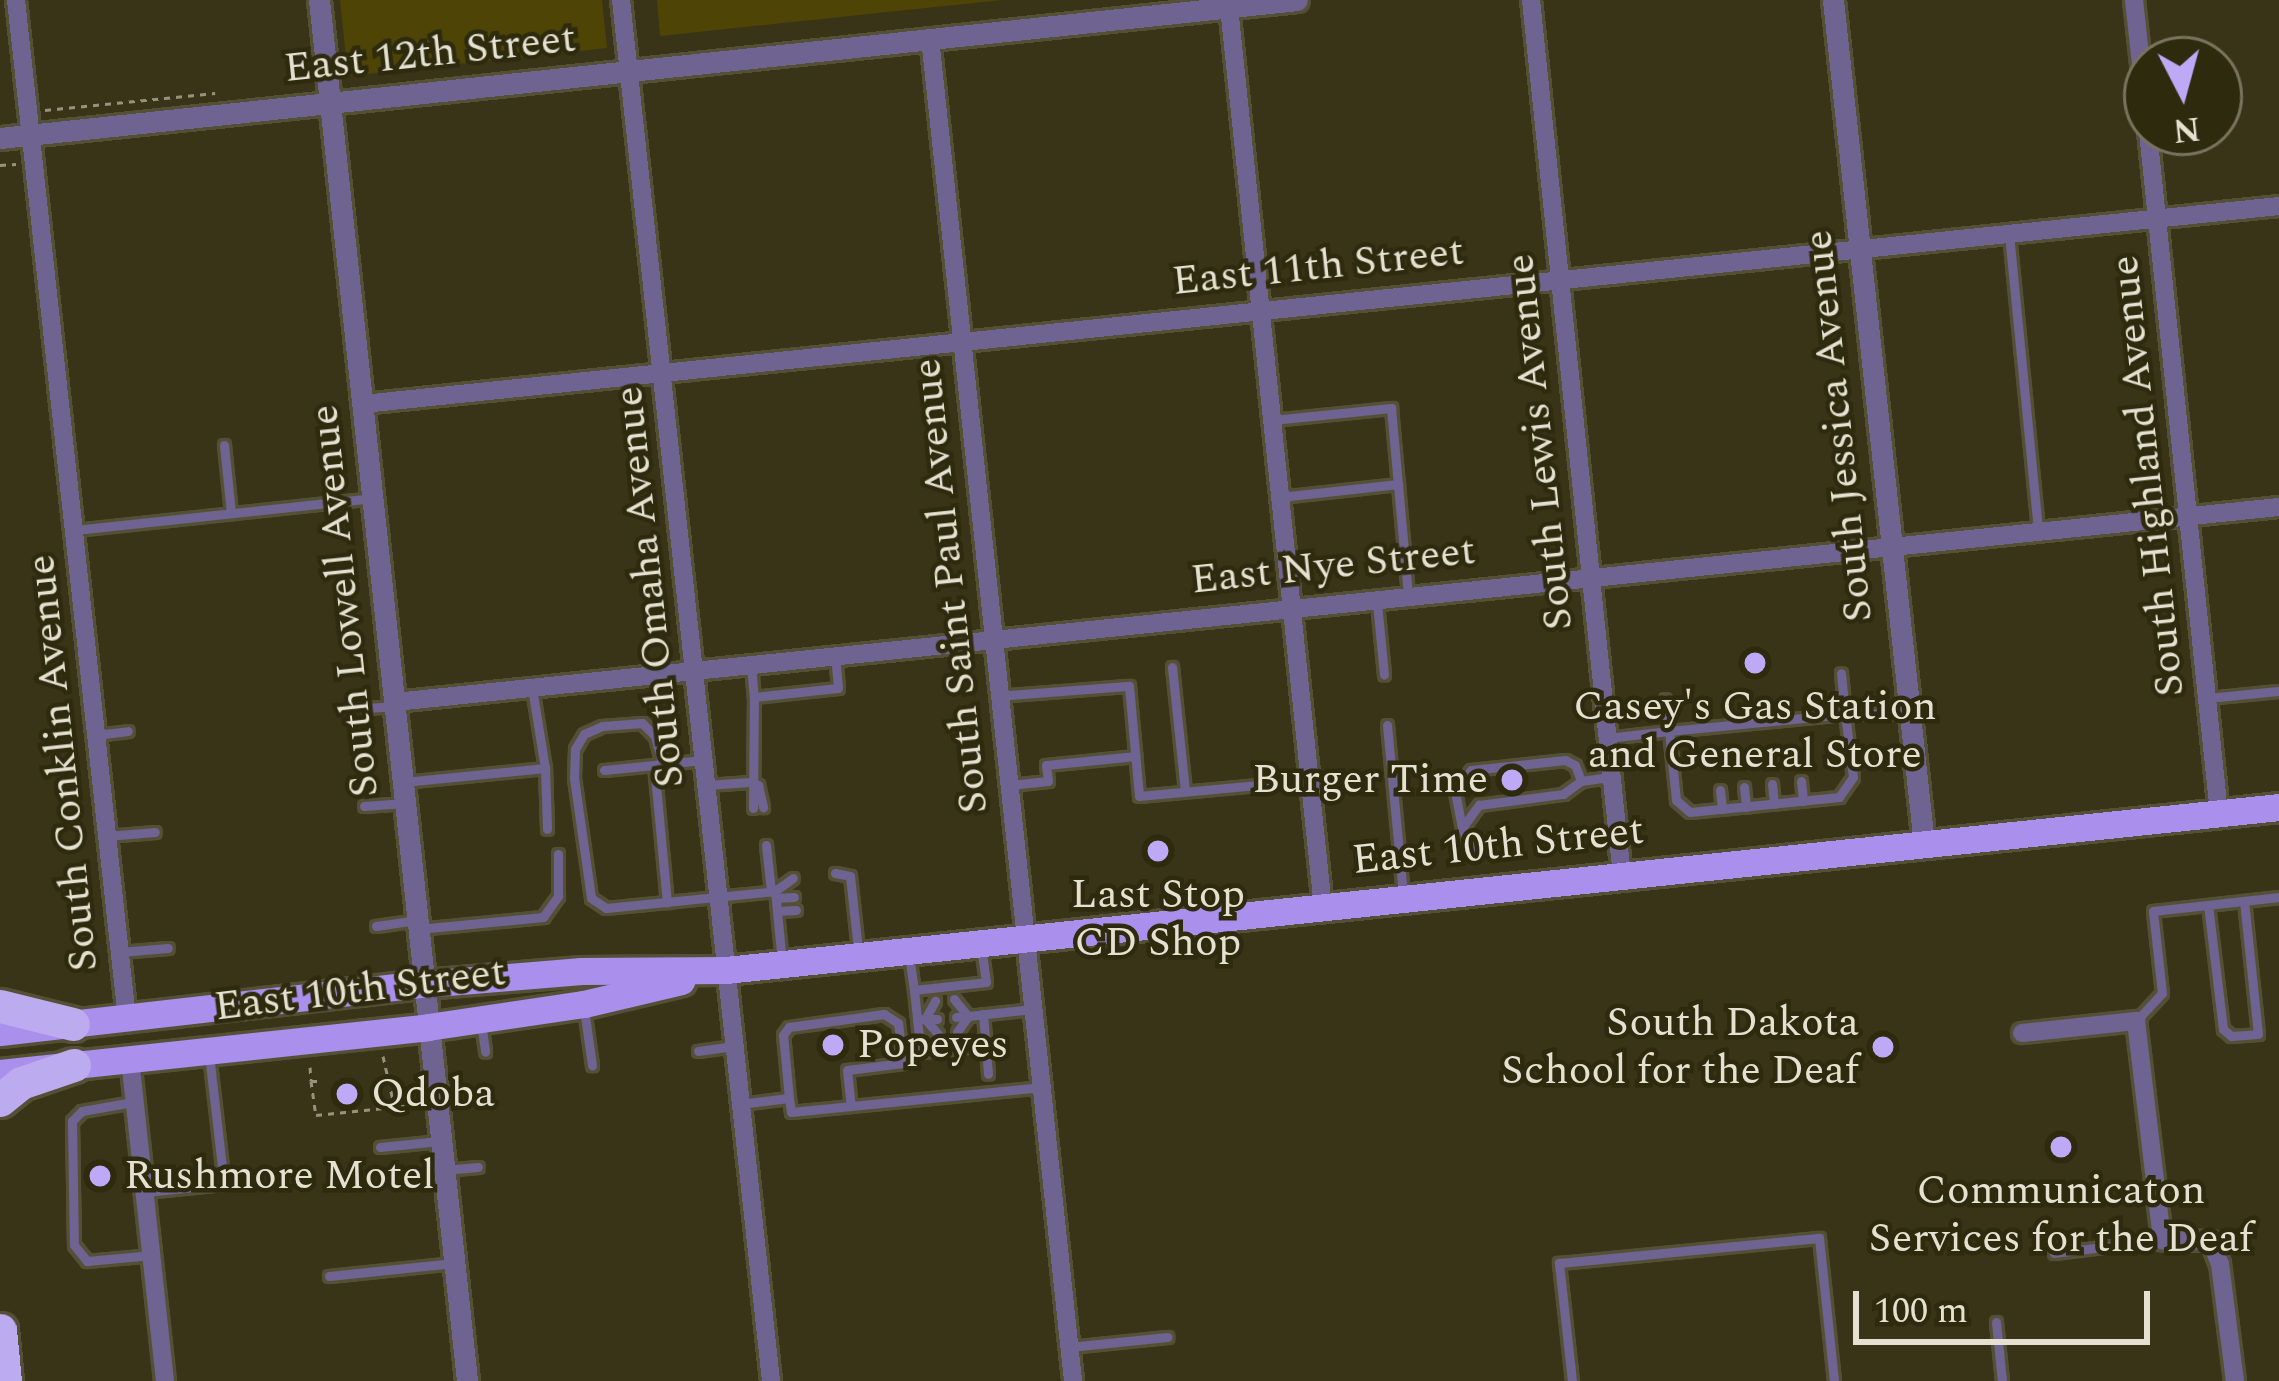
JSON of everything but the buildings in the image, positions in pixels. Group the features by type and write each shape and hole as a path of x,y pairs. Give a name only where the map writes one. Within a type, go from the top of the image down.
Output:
{"highway":[{"path":"0,1006 74,1024"},
{"path":"0,1100 21,1083 74,1066"},
{"path":"0,1330 5,1381"}],"main road":[{"name":"East 10th Street","path":"0,1073 428,1027 584,1004 726,970 782,963 2279,807"},
{"name":"East 10th Street","path":"0,1031 424,984 581,971 726,970"}],"street":[{"name":"South Conklin Avenue","path":"16,0 127,1018"},
{"name":"South Lowell Avenue","path":"319,0 466,1381"},
{"name":"South Omaha Avenue","path":"621,0 771,1381"},
{"name":"East 12th Street","path":"0,138 930,38 1104,10 1297,0"},
{"name":"South Lewis Avenue","path":"1531,0 1622,876"},
{"name":"South Jessica Avenue","path":"1833,0 1924,844"},
{"path":"2134,0 2138,36"},
{"path":"1229,7 1323,907"},
{"name":"South Saint Paul Avenue","path":"930,38 1073,1381"},
{"name":"South Highland Avenue","path":"2151,156 2219,813"},
{"name":"East 11th Street","path":"363,404 2279,206"},
{"name":"East Nye Street","path":"396,704 1376,597 2279,507"},
{"path":"2022,1034 2136,1022 2162,1240 2211,1241 2220,1264 2235,1381"},
{"path":"130,1059 165,1381"}],"lane":[{"path":"2009,234 2038,531"},
{"path":"1272,420 1391,408 1408,594"},
{"path":"224,445 231,513"},
{"path":"1280,497 1398,484"},
{"path":"74,530 374,498"},
{"path":"1376,597 1384,675"},
{"path":"754,697 838,688 835,656"},
{"path":"750,782 751,665"},
{"path":"1172,667 1185,791"},
{"path":"1665,699 1682,811 1839,797 1850,787 1841,673"},
{"path":"998,697 1130,686 1139,796 1310,780"},
{"path":"532,688 552,829"},
{"path":"2207,698 2279,691"},
{"path":"367,708 396,704"},
{"path":"1607,738 1846,714 1909,713"},
{"path":"667,902 655,736 642,723 602,726 584,734 575,749 574,778 591,898 607,908 667,902 718,896 794,896"},
{"path":"1387,725 1403,898"},
{"path":"96,735 128,731"},
{"path":"1008,785 1048,782 1046,765 1136,756"},
{"path":"604,770 704,760"},
{"path":"1471,850 1455,792 1472,770 1565,760 1575,765 1580,781"},
{"path":"364,806 404,793 545,768"},
{"path":"1462,828 1479,805 1563,794 1580,781 1611,777"},
{"path":"1801,781 1803,801"},
{"path":"1772,784 1774,804"},
{"path":"707,785 758,785 758,807"},
{"path":"1744,787 1746,807"},
{"path":"1720,790 1722,809"},
{"path":"107,836 155,832"},
{"path":"761,845 774,894 782,963"},
{"path":"376,926 543,917 558,896 554,855"},
{"path":"836,873 850,876 858,956"},
{"path":"774,894 793,878"},
{"path":"838,892 852,891"},
{"path":"2136,1022 2162,993 2153,911 2279,897"},
{"path":"2208,905 2221,1018 2231,1036 2258,1034 2244,901"},
{"path":"840,905 854,904"},
{"path":"777,911 796,910"},
{"path":"914,990 986,982 981,942"},
{"path":"120,952 168,948"},
{"path":"909,950 914,990 926,1020 938,1034"},
{"path":"954,999 962,1016 957,1032"},
{"path":"935,1001 926,1020 921,1052 986,1045"},
{"path":"584,1004 592,1065"},
{"path":"962,1016 1033,1009"},
{"path":"851,1106 847,1070 903,1063 898,1023 884,1014 789,1027 783,1035 791,1112 851,1106 910,1100 1041,1087"},
{"path":"983,1014 988,1074"},
{"path":"480,1019 485,1052"},
{"path":"698,1051 734,1046"},
{"path":"145,1192 224,1184 208,1050"},
{"path":"740,1104 789,1098"},
{"path":"135,1102 82,1111 72,1121 74,1245 86,1261 152,1255"},
{"path":"380,1147 440,1141"},
{"path":"444,1170 478,1167"},
{"path":"1572,1381 1559,1263 1819,1238 1834,1381"},
{"path":"2054,1253 2162,1240"},
{"path":"329,1276 454,1263"},
{"path":"1996,1322 2002,1381"},
{"path":"1070,1347 1167,1337"}],"path":[{"path":"382,1050 394,1107"},
{"path":"309,1059 316,1115 413,1105"}],"shaded area":[{"path":"340,0 602,0 607,48 348,76"},
{"path":"657,0 1002,0 660,36"}],"place":[{"name":"Casey's Gas Station and General Store","path":"1755,663"},
{"name":"Burger Time","path":"1512,780"},
{"name":"Last Stop CD Shop","path":"1158,851"},
{"name":"Popeyes","path":"833,1045"},
{"name":"South Dakota School for the Deaf","path":"1883,1047"},
{"name":"Qdoba","path":"347,1094"},
{"name":"Communicaton Services for the Deaf","path":"2061,1147"},
{"name":"Rushmore Motel","path":"100,1176"}]}
